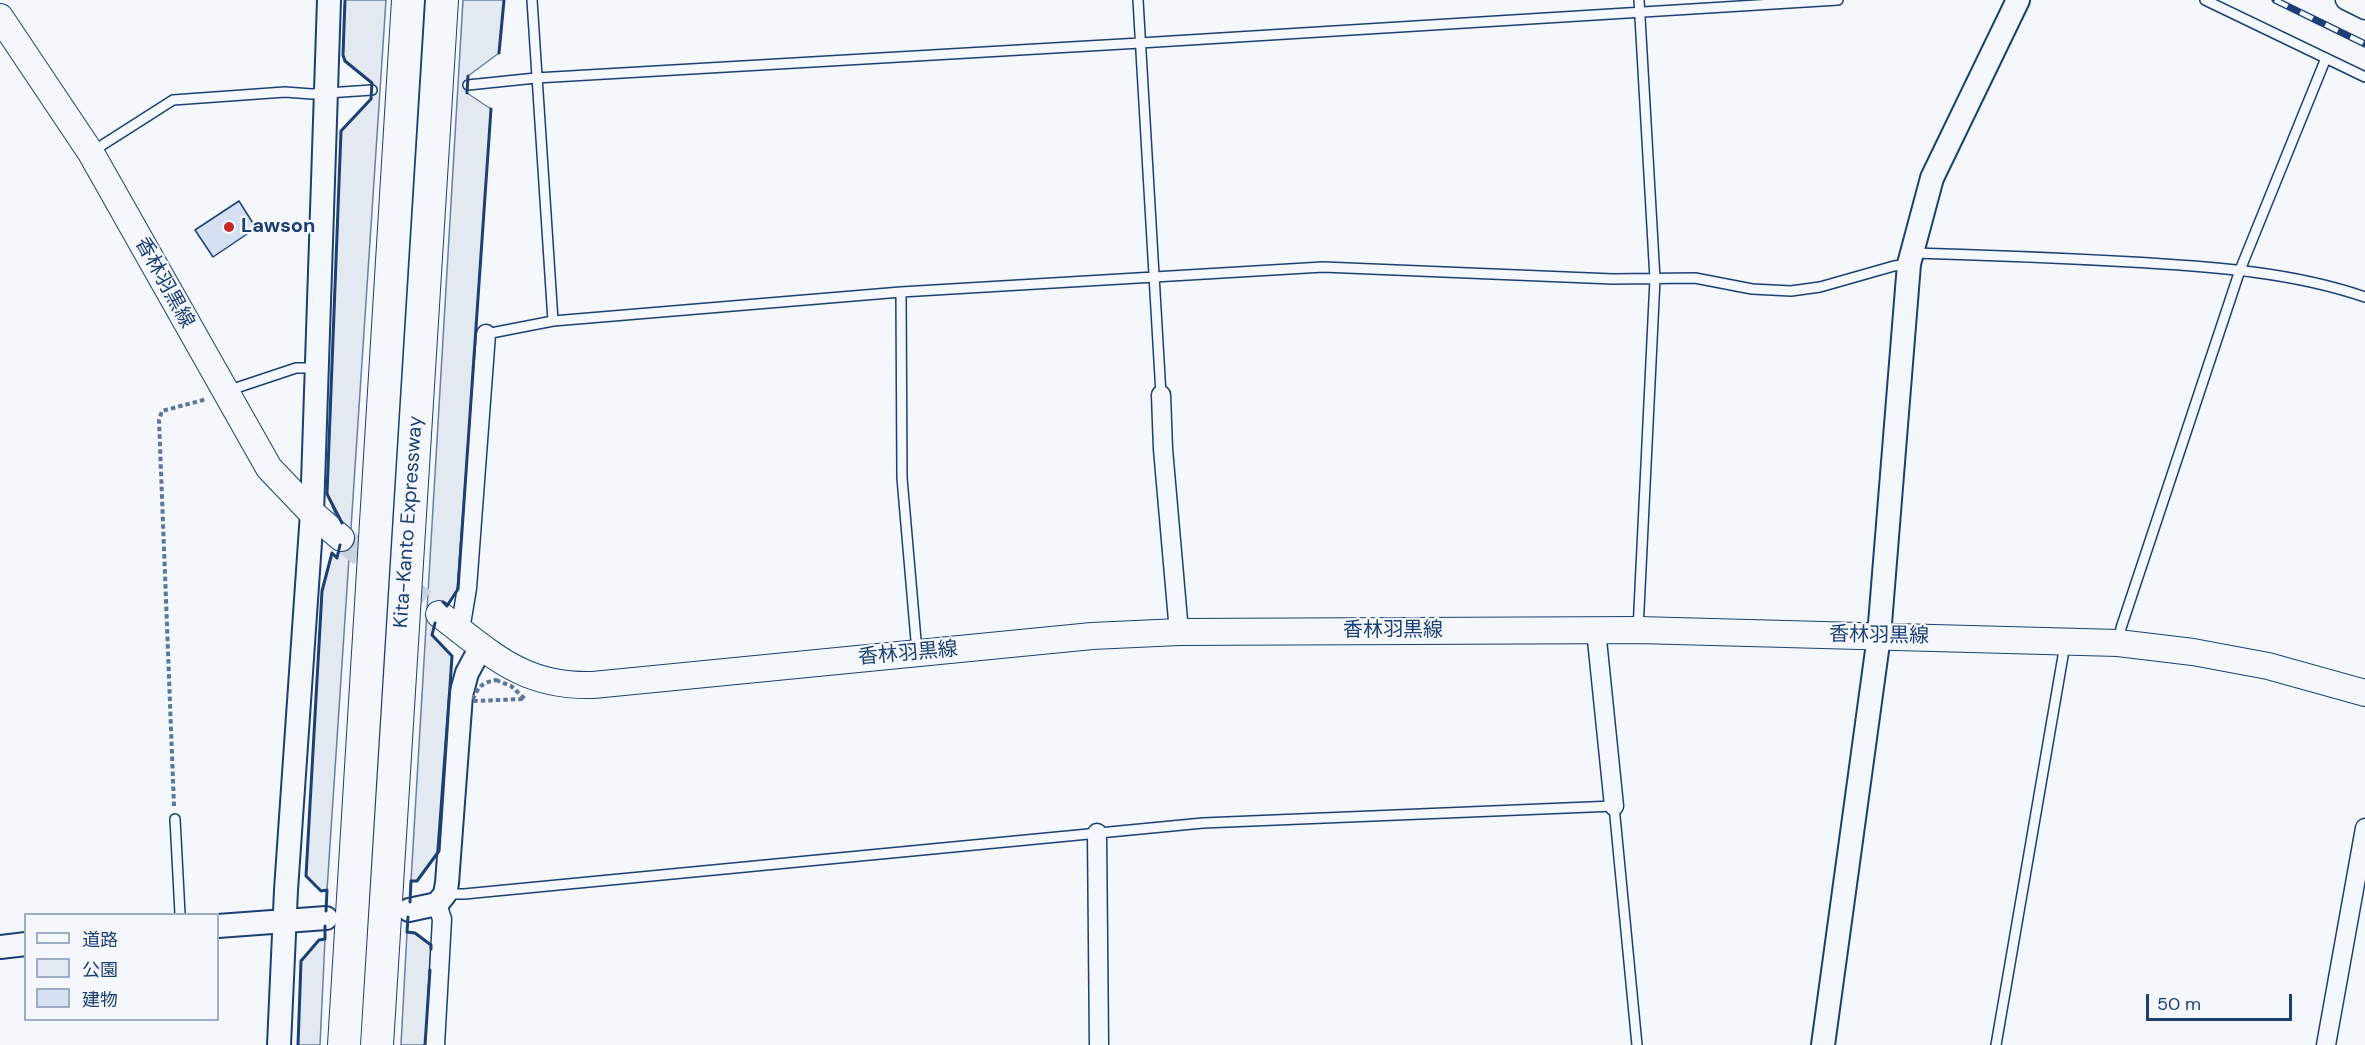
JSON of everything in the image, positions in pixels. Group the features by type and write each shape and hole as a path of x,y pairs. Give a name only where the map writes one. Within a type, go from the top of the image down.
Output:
{"highway":[{"name":"Kita-Kanto Expressway","path":"344,1045 408,0"},
{"name":"Kita-Kanto Expressway","path":"377,1045 442,0"}],"main road":[{"name":"香林羽黒線","path":"0,16 91,153 269,468 312,513 341,538"},
{"name":"香林羽黒線","path":"439,614 504,664 532,678 563,685 1092,636 1179,632 1638,630 2118,643 2193,652 2268,666 2365,693"}],"street":[{"path":"279,1045 312,513 329,0"},
{"path":"1823,1045 1879,636 1910,259 1932,178 2018,0"},
{"path":"2345,0 2365,10"},
{"path":"460,630 467,588 486,334"},
{"path":"1161,395 1164,460 1179,632"},
{"path":"1596,630 1614,806"},
{"path":"435,1045 442,919 441,899 451,853 461,695 467,673 481,647"},
{"path":"2326,1045 2365,828"},
{"path":"1097,833 1099,1045"},
{"path":"409,910 441,899"},
{"path":"219,926 326,918"},
{"path":"0,946 24,944"}],"lane":[{"path":"532,0 553,321"},
{"path":"1138,0 1161,395"},
{"path":"1638,630 1655,279 1639,0"},
{"path":"468,85 536,78 1838,0"},
{"path":"2205,0 2365,77"},
{"path":"2118,643 2121,628 2241,270 2326,58"},
{"path":"91,153 173,100 372,90"},
{"path":"486,334 553,321 901,292 1323,267 1613,279 1695,278 1752,290 1791,291 1820,287 1894,266 1910,259 2007,255 2241,270 2306,279 2365,297"},
{"path":"901,292 902,478 917,653"},
{"path":"224,392 296,368 317,368"},
{"path":"1996,1045 2064,641"},
{"path":"441,899 475,893 1203,823 1614,806 1637,1045"},
{"path":"175,819 180,913"}],"path":[{"path":"175,819 159,420 162,411 210,399 224,392"},
{"path":"496,680 511,686 525,699 496,701 472,701 478,686 496,680"}],"green space":[{"path":"345,0 386,0 327,890 321,891 306,876 322,591 332,553 337,557 340,539 337,518 327,494 341,131 371,99 372,83 345,61 343,55"},
{"path":"463,0 504,0 499,53 468,76 467,93 491,109 458,589 447,606 442,602 432,635 452,656 439,851 417,881 411,881"},
{"path":"407,932 415,933 431,945 425,1045 401,1045"},
{"path":"325,939 320,1045 298,1045 301,961 319,940"}],"building":[{"path":"239,201 256,228 213,257 195,230"}],"tunnel":[{"path":"341,538 439,614"}],"railway":[{"path":"2275,0 2365,44"}],"wall":[{"path":"342,523 327,494 341,131 371,99 372,83 345,61 343,55 345,0"},
{"path":"499,53 504,0"},
{"path":"467,93 468,76"},
{"path":"443,602 447,606 458,589 491,109"},
{"path":"326,911 327,890 321,891 306,876 322,591 332,553 337,558 340,545"},
{"path":"410,902 411,881 417,881 439,851 452,656 432,635 435,623"},
{"path":"408,917 407,932 415,933 431,945 431,949"},
{"path":"298,1045 301,961 319,940 325,939 325,926"},
{"path":"425,1045 430,970"}],"place":[{"name":"Lawson","path":"229,227"}]}
